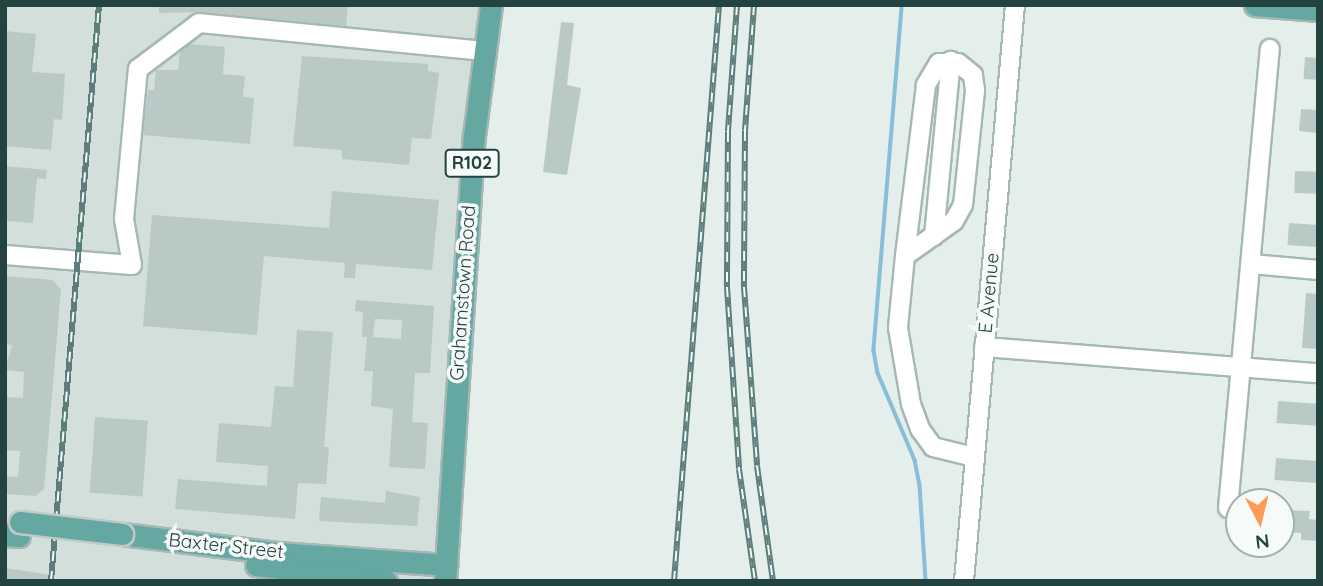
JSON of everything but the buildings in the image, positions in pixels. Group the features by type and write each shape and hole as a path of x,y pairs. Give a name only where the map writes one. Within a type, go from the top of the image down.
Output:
{"main road":[{"path":"1255,5 1318,10"},
{"name":"Grahamstown Road","path":"446,573 483,51 491,6"},
{"name":"Baxter Street","path":"12,528 121,541 386,581"},
{"name":"Baxter Street","path":"121,541 277,553 446,573"}],"street":[{"name":"E Avenue","path":"964,581 1015,5"},
{"path":"5,255 132,265 124,219 138,69 199,23 483,51"},
{"path":"1230,488 1270,49"},
{"path":"934,236 951,61"},
{"path":"905,256 954,221 963,205 974,107 973,75 966,66 951,61 934,67 926,85 905,256 898,328 911,404 920,429 933,447 974,457"},
{"path":"1252,264 1318,270"},
{"path":"984,347 1318,373"}],"shaded area":[{"path":"5,5 483,5 477,33 433,581 5,581"}],"waterway":[{"path":"902,8 874,351 878,373 915,460 920,485 926,581"}],"railway":[{"path":"51,581 99,5"},
{"path":"674,581 719,5"},
{"path":"737,5 728,132 727,287 739,469 755,581"},
{"path":"754,5 745,131 744,287 757,466 773,581"}]}
